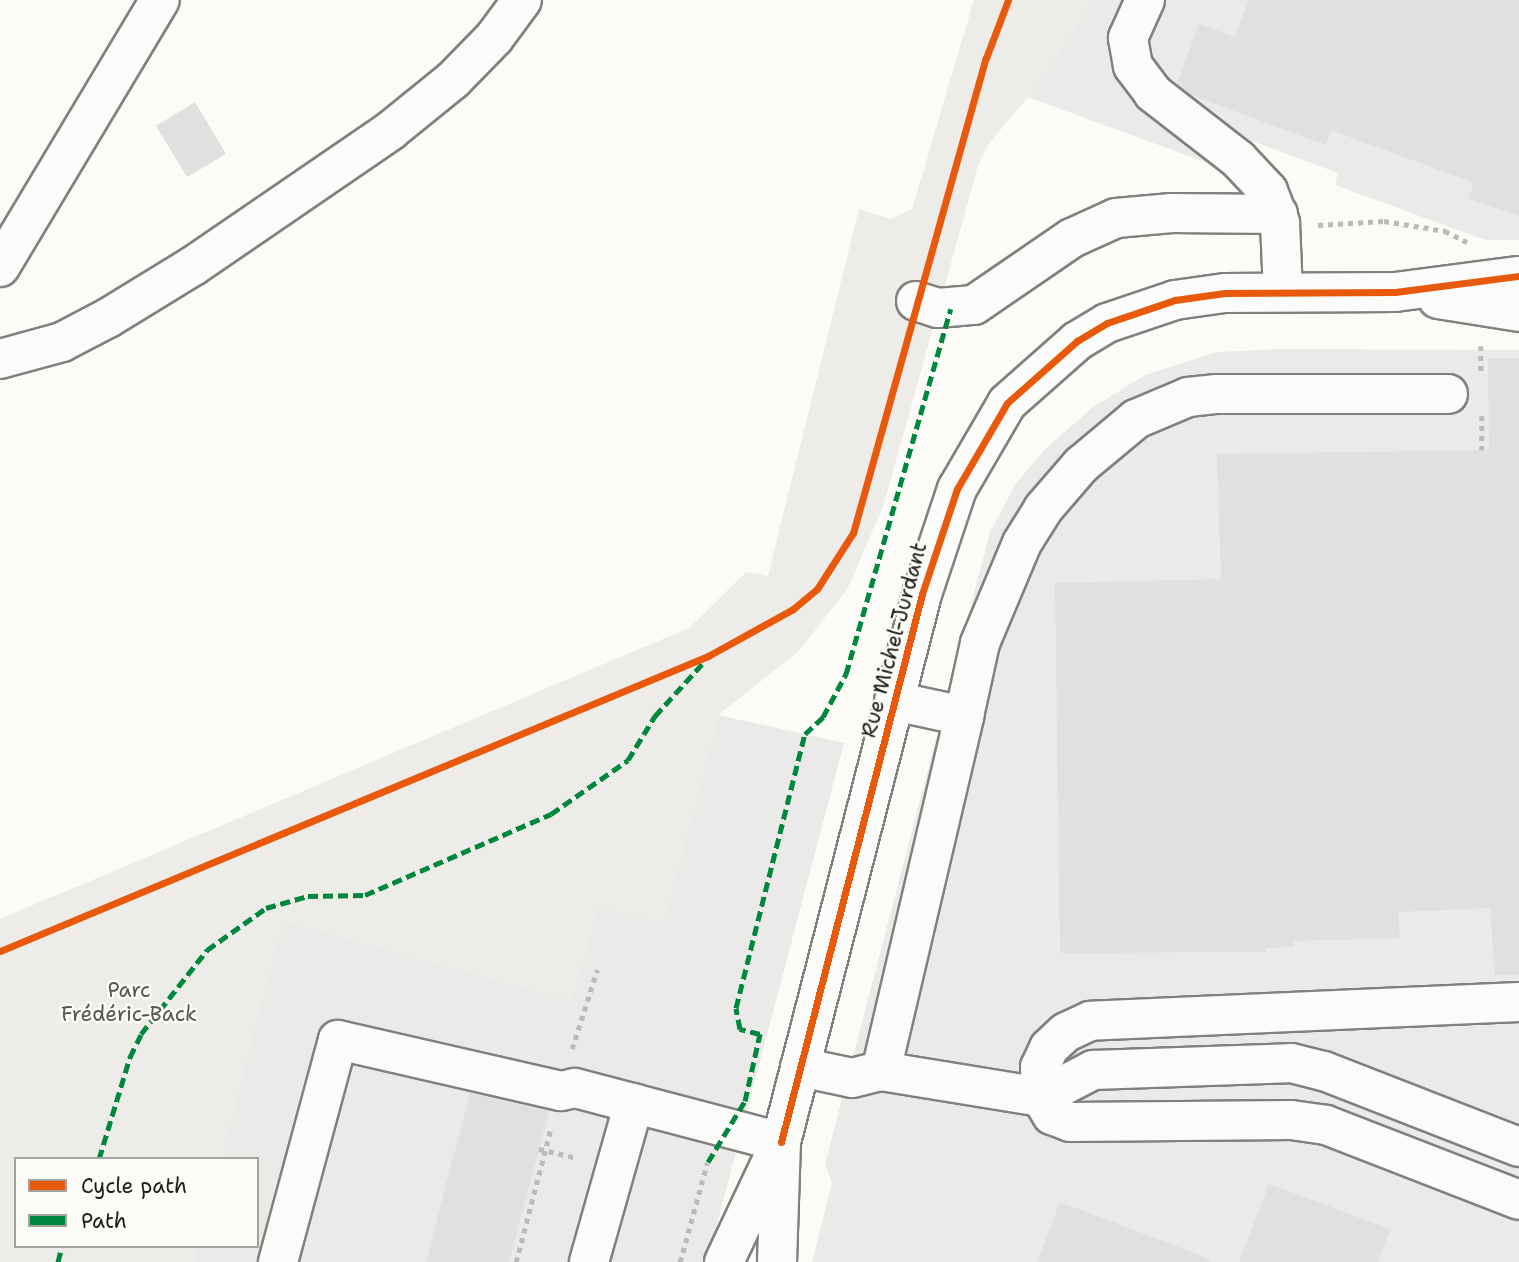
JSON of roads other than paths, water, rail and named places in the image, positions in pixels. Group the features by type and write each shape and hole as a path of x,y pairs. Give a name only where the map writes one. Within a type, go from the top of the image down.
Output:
{"street":[{"path":"0,267 160,0"},
{"path":"0,359 62,342 108,318 193,266 390,131 453,80 494,38 522,0"},
{"path":"1145,0 1128,38 1133,66 1153,93 1258,179 1278,214 1283,292"},
{"path":"915,301 938,308 974,305 1072,238 1116,218 1193,212 1278,214"},
{"name":"Rue Michel-Jurdant","path":"781,1142 922,594 957,489 989,427 1026,382 1077,341 1142,309 1225,293 1395,292 1519,276"},
{"name":"Rue Michel-Jurdant","path":"1395,292 1519,312"},
{"path":"881,1071 980,643 999,590 1022,542 1043,509 1081,465 1136,419 1188,397 1217,394 1448,394"},
{"path":"894,701 964,716"},
{"path":"1519,1002 1090,1021 1066,1032 1049,1048 1040,1067 1041,1097 1052,1115 1070,1122 1291,1121 1326,1125 1519,1200"},
{"path":"278,1262 338,1040 634,1103 781,1142"},
{"path":"800,1067 852,1078 881,1071 1041,1097 1093,1070 1291,1063 1324,1071 1519,1147"},
{"path":"589,1262 634,1103"},
{"path":"724,1262 781,1142"},
{"path":"777,1262 781,1142"}],"park label":[{"name":"Parc Frédéric-Back","path":"129,1002"}]}
